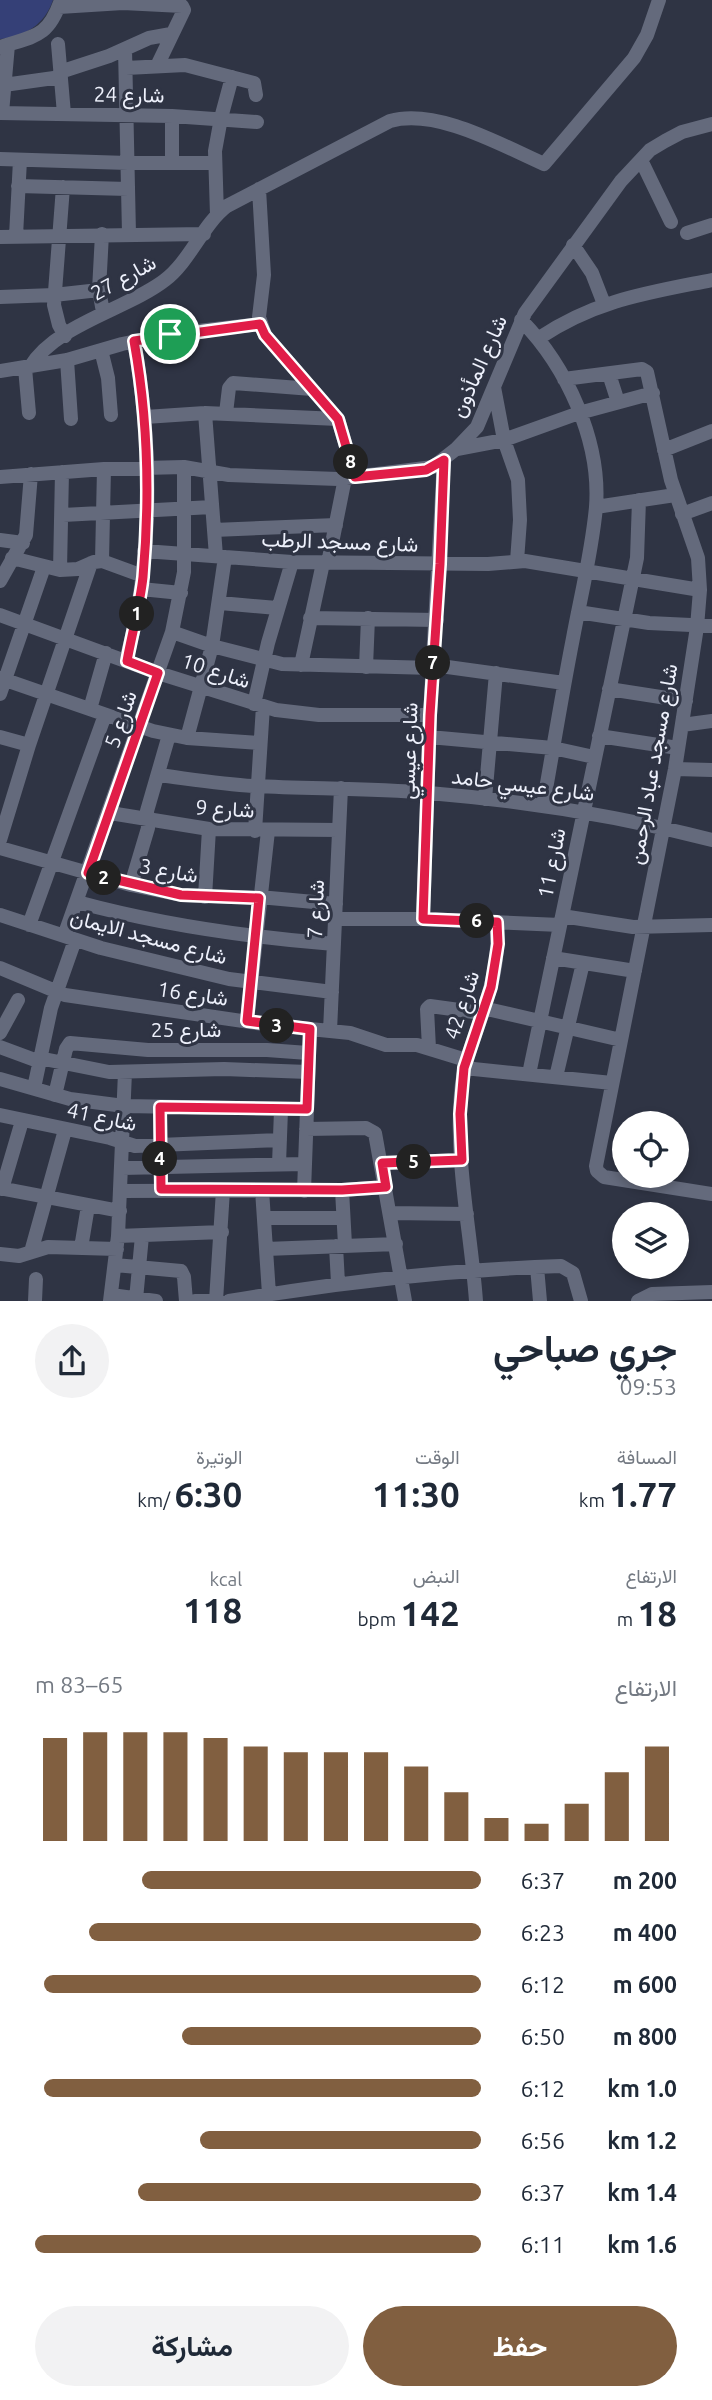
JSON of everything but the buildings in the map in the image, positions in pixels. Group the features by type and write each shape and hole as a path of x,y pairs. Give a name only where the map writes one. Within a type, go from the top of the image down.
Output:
{"street":[{"name":"شارع 27","path":"28,367 43,350 103,312 172,275 217,215 227,206 390,121 409,118 458,126 544,164 634,58 647,35 659,0"},
{"path":"1,113 4,46 44,31 54,19 60,3 180,6 184,10 157,66"},
{"path":"4,85 61,75 149,38 171,34"},
{"path":"58,44 64,114"},
{"path":"125,49 129,234"},
{"path":"125,68 185,65 254,83 256,95"},
{"path":"217,215 215,163 221,118 232,77"},
{"name":"شارع 24","path":"1,113 172,116 257,122"},
{"path":"172,116 172,163"},
{"name":"شارع المأذون","path":"0,477 146,467 184,467 229,475 350,478 426,470 444,460 477,426 521,320 621,181 650,150 664,141 682,132 712,124"},
{"path":"0,159 215,163"},
{"path":"16,236 20,160"},
{"path":"641,160 671,222"},
{"path":"18,186 128,189"},
{"path":"63,187 54,295 57,316 65,336"},
{"path":"259,189 264,275 260,324 265,335 338,419 350,478 310,618 301,665"},
{"path":"687,233 712,225"},
{"path":"102,234 99,290 103,312"},
{"path":"0,237 204,234"},
{"path":"573,245 592,273 604,303"},
{"path":"539,338 570,318 604,303 712,279"},
{"path":"0,297 99,290"},
{"path":"521,320 539,338 564,379 579,413 593,462 596,507 543,806"},
{"path":"0,371 67,360 134,341 260,324"},
{"path":"127,661 142,583 146,510 145,416 134,341"},
{"path":"101,350 108,378 111,415"},
{"path":"67,360 71,419"},
{"path":"28,367 29,413"},
{"name":"شارع مسجد عباد الرحمن","path":"609,374 642,369 647,372 681,514 698,558 705,626 686,701 675,769 596,1166 597,1171 604,1177 712,1194"},
{"path":"564,379 609,374 618,402"},
{"path":"226,413 229,388 233,383 312,389"},
{"path":"494,387 504,440 518,480 520,520 517,561"},
{"path":"456,449 504,440 579,413 653,393"},
{"path":"187,738 202,688 220,603 220,557 214,530 205,413"},
{"path":"145,416 226,413 338,419"},
{"path":"664,450 712,431"},
{"name":"شارع عيسي","path":"423,919 430,715 444,460"},
{"name":"شارع 5","path":"34,1088 77,902 172,632 181,593 185,554 184,467"},
{"path":"0,841 29,745 96,562 104,469"},
{"path":"60,569 62,472"},
{"path":"0,581 23,543 27,528 31,474"},
{"path":"596,507 676,495"},
{"name":"شارع 11","path":"529,1074 632,579 639,542 639,500"},
{"path":"681,514 712,503"},
{"path":"63,515 212,507"},
{"path":"214,530 336,525"},
{"path":"0,540 23,543"},
{"name":"شارع مسجد الرطب","path":"144,551 326,563 488,564 517,561 701,590"},
{"path":"12,558 60,569 78,569 96,562 142,583 181,593"},
{"path":"247,1021 259,898 261,831 258,705 263,660 292,562"},
{"path":"44,567 1,684 47,694 169,735 260,743"},
{"path":"220,603 277,608"},
{"path":"578,612 624,620 705,626"},
{"name":"شارع 10","path":"0,615 158,673 258,705 305,715 430,715"},
{"path":"310,618 436,620"},
{"path":"366,667 368,618"},
{"path":"172,632 263,660 301,665 433,667 564,683"},
{"path":"90,709 106,653"},
{"path":"485,799 496,673"},
{"path":"609,689 686,701"},
{"path":"29,925 105,715"},
{"path":"682,726 712,721"},
{"path":"131,885 148,828 147,811 169,735"},
{"path":"599,736 678,748"},
{"path":"0,737 29,745"},
{"path":"429,737 553,748 594,757"},
{"path":"675,769 712,770"},
{"name":"شارع عيسي حامد","path":"158,775 258,786 427,793 485,799 583,811 712,840"},
{"name":"شارع 7","path":"330,1031 341,789"},
{"name":"شارع 9","path":"110,813 209,829 339,830"},
{"path":"205,897 209,829"},
{"name":"شارع 3","path":"0,848 131,885 181,895 336,904"},
{"path":"77,902 183,927 255,938 334,944"},
{"name":"شارع مسجد الايمان","path":"0,915 69,938 252,983 332,992"},
{"path":"335,919 561,921 644,927 712,925"},
{"name":"شارع 42","path":"476,1301 460,1114 465,1064 495,966 497,922"},
{"path":"553,958 635,971"},
{"path":"556,1077 583,963"},
{"name":"شارع 16","path":"2,974 76,997 360,1035 386,1045 429,1048 465,1064 612,1083"},
{"path":"429,1048 427,1009 430,1006 540,1021 621,1040"},
{"path":"0,1033 10,1007"},
{"path":"267,1050 271,1025"},
{"path":"304,1191 310,1029"},
{"name":"شارع 25","path":"64,1056 70,1043 148,1050 267,1050 308,1053"},
{"path":"0,1046 32,1060 64,1056 93,1070 308,1072"},
{"path":"55,1095 64,1056"},
{"path":"125,1072 120,1211 111,1298 156,1301"},
{"path":"0,1079 81,1101 124,1106 307,1109"},
{"path":"160,1107 161,1189"},
{"path":"279,1164 281,1110"},
{"name":"شارع 41","path":"0,1115 110,1138 135,1146 280,1140"},
{"path":"22,1121 1,1189 120,1211"},
{"path":"306,1129 371,1129 377,1138 405,1301"},
{"path":"31,1252 65,1130"},
{"path":"382,1163 462,1160"},
{"path":"122,1168 304,1164"},
{"path":"121,1191 304,1191 386,1187"},
{"path":"195,1301 217,1301 223,1190"},
{"path":"262,1190 268,1294"},
{"path":"338,1283 343,1218 342,1190"},
{"path":"81,1248 88,1206"},
{"path":"390,1213 467,1214"},
{"path":"264,1219 343,1218"},
{"path":"0,1254 19,1256 42,1247 81,1248 118,1243 142,1236 222,1232"},
{"path":"136,1299 142,1236"},
{"path":"266,1249 396,1244"},
{"path":"115,1265 181,1271 186,1301"},
{"path":"229,1301 268,1294 294,1295 338,1283 474,1269 561,1266 570,1269 575,1277 581,1301"},
{"path":"537,1267 540,1301"},
{"path":"34,1301 36,1279"},
{"path":"638,1301 652,1294 712,1292"}],"shaded area":[{"path":"0,0 53,0 45,16 33,28 0,39"}],"route":[{"path":"260,324 265,335 338,419 355,477 426,470 444,460 430,715 423,919 497,922 498,944 491,987 475,1028 464,1068 460,1114 462,1160 382,1163 386,1187 342,1190 161,1189 160,1107 307,1109 310,1029 247,1021 259,898 181,895 88,873 158,673 127,661 143,576 146,510 145,416 134,341 170,334 260,324"}]}
